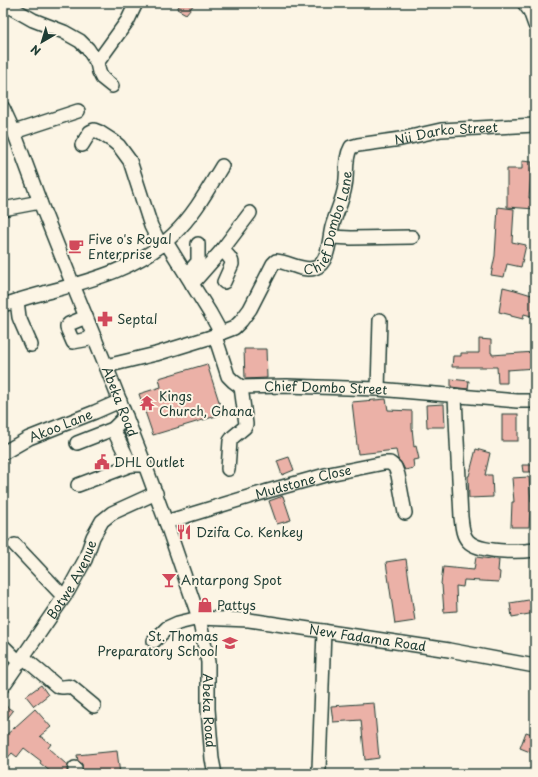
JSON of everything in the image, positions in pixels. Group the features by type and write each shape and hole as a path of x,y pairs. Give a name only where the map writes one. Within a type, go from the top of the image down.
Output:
{"street":[{"path":"3,3 33,20 64,32 80,41 88,49 97,63 102,78 112,86"},
{"path":"97,63 128,20 136,3"},
{"path":"530,8 535,25"},
{"name":"Abeka Road","path":"3,109 14,132 40,202 156,493 199,618 208,662 208,709 212,760 215,774"},
{"path":"14,132 78,111"},
{"name":"Nii Darko Street","path":"358,145 401,139 441,130 535,124"},
{"path":"82,145 90,132 94,130 119,146 130,161 150,226 189,279 210,313 218,335 228,376 242,387 246,424 245,427 230,441 228,469"},
{"name":"Chief Dombo Lane","path":"218,335 234,328 241,321 250,308 276,261 282,261 307,269 316,267 321,263 328,248 332,229 346,185 348,154 351,147 358,145"},
{"path":"3,305 88,281 130,264 147,255 163,244 189,218 202,200 222,166"},
{"path":"3,208 40,202"},
{"path":"189,279 222,250 250,213"},
{"path":"331,237 412,237"},
{"path":"189,279 198,262 198,244"},
{"path":"222,250 231,258 232,261 224,282"},
{"path":"17,301 20,322 31,346"},
{"path":"86,317 67,326 73,342 95,338"},
{"path":"378,389 380,320"},
{"path":"106,366 156,354 218,335"},
{"name":"Chief Dombo Street","path":"242,387 287,386 378,389 517,401 535,401"},
{"path":"455,396 461,517 463,530 467,540 479,547 496,551 535,550"},
{"name":"Akoo Lane","path":"3,453 29,438 120,401"},
{"path":"77,443 113,429 126,416"},
{"path":"113,429 131,465"},
{"name":"Mudstone Close","path":"166,522 329,474 384,462 390,463 395,467 398,475 405,513"},
{"path":"78,485 131,465 145,465"},
{"name":"Botwe Avenue","path":"3,686 64,597 86,560 93,537 102,521 112,514 156,493"},
{"path":"15,545 64,597"},
{"name":"New Fadama Road","path":"154,641 167,628 178,623 199,618 248,620 442,649 535,666"},
{"path":"319,769 324,631"},
{"path":"3,646 60,688 71,687 94,706"}],"building":[{"path":"181,3 195,3 186,14 177,9"},
{"path":"522,161 532,162 529,198 535,198 535,209 507,207 507,169 522,169"},
{"path":"498,207 514,209 512,242 526,245 521,267 507,264 504,277 491,275 495,256"},
{"path":"503,287 535,296 535,317 524,314 523,319 499,312"},
{"path":"479,339 491,340 492,355 535,352 535,368 507,370 507,383 498,383 497,367 452,367 453,356 461,356 461,353 479,353"},
{"path":"244,349 266,349 267,378 245,379"},
{"path":"207,364 223,414 153,435 139,394 161,387 159,378"},
{"path":"451,379 469,381 468,389 451,387"},
{"path":"386,399 388,410 412,411 414,447 416,446 419,459 413,460 414,468 405,470 398,459 396,450 358,454 352,402"},
{"path":"444,404 445,427 427,427 426,405"},
{"path":"502,414 518,414 518,441 502,441"},
{"path":"476,449 490,453 485,475 492,475 493,497 469,498 468,476"},
{"path":"289,457 294,470 282,475 277,461"},
{"path":"522,465 535,465 535,472 523,472"},
{"path":"529,477 531,501 535,501 535,512 530,512 529,527 511,527 512,502 514,502 512,478"},
{"path":"283,496 291,520 277,524 269,501"},
{"path":"476,557 499,560 499,582 464,580 463,587 456,586 457,611 444,612 441,584 443,567 474,570"},
{"path":"406,559 415,621 395,624 386,562"},
{"path":"535,599 535,613 512,617 510,603"},
{"path":"41,685 48,695 34,706 26,696"},
{"path":"374,703 379,758 365,760 361,720 333,722 331,706"},
{"path":"3,704 13,711 3,724"},
{"path":"35,709 51,727 40,736 51,744 48,748 66,764 69,763 67,774 52,773 40,763 41,761 24,748 17,757 12,753 3,763 3,738"},
{"path":"526,732 535,735 535,754 520,748"},
{"path":"117,751 120,774 83,774 82,764 78,761 77,755"}],"place":[{"name":"Five o's Royal Enterprise","path":"76,246"},
{"name":"Septal","path":"105,319"},
{"name":"Kings Church, Ghana","path":"147,403"},
{"name":"DHL Outlet","path":"102,462"},
{"name":"Dzifa Co. Kenkey","path":"184,532"},
{"name":"Antarpong Spot","path":"169,580"},
{"name":"Pattys","path":"205,605"},
{"name":"St. Thomas Preparatory School","path":"230,643"}]}
